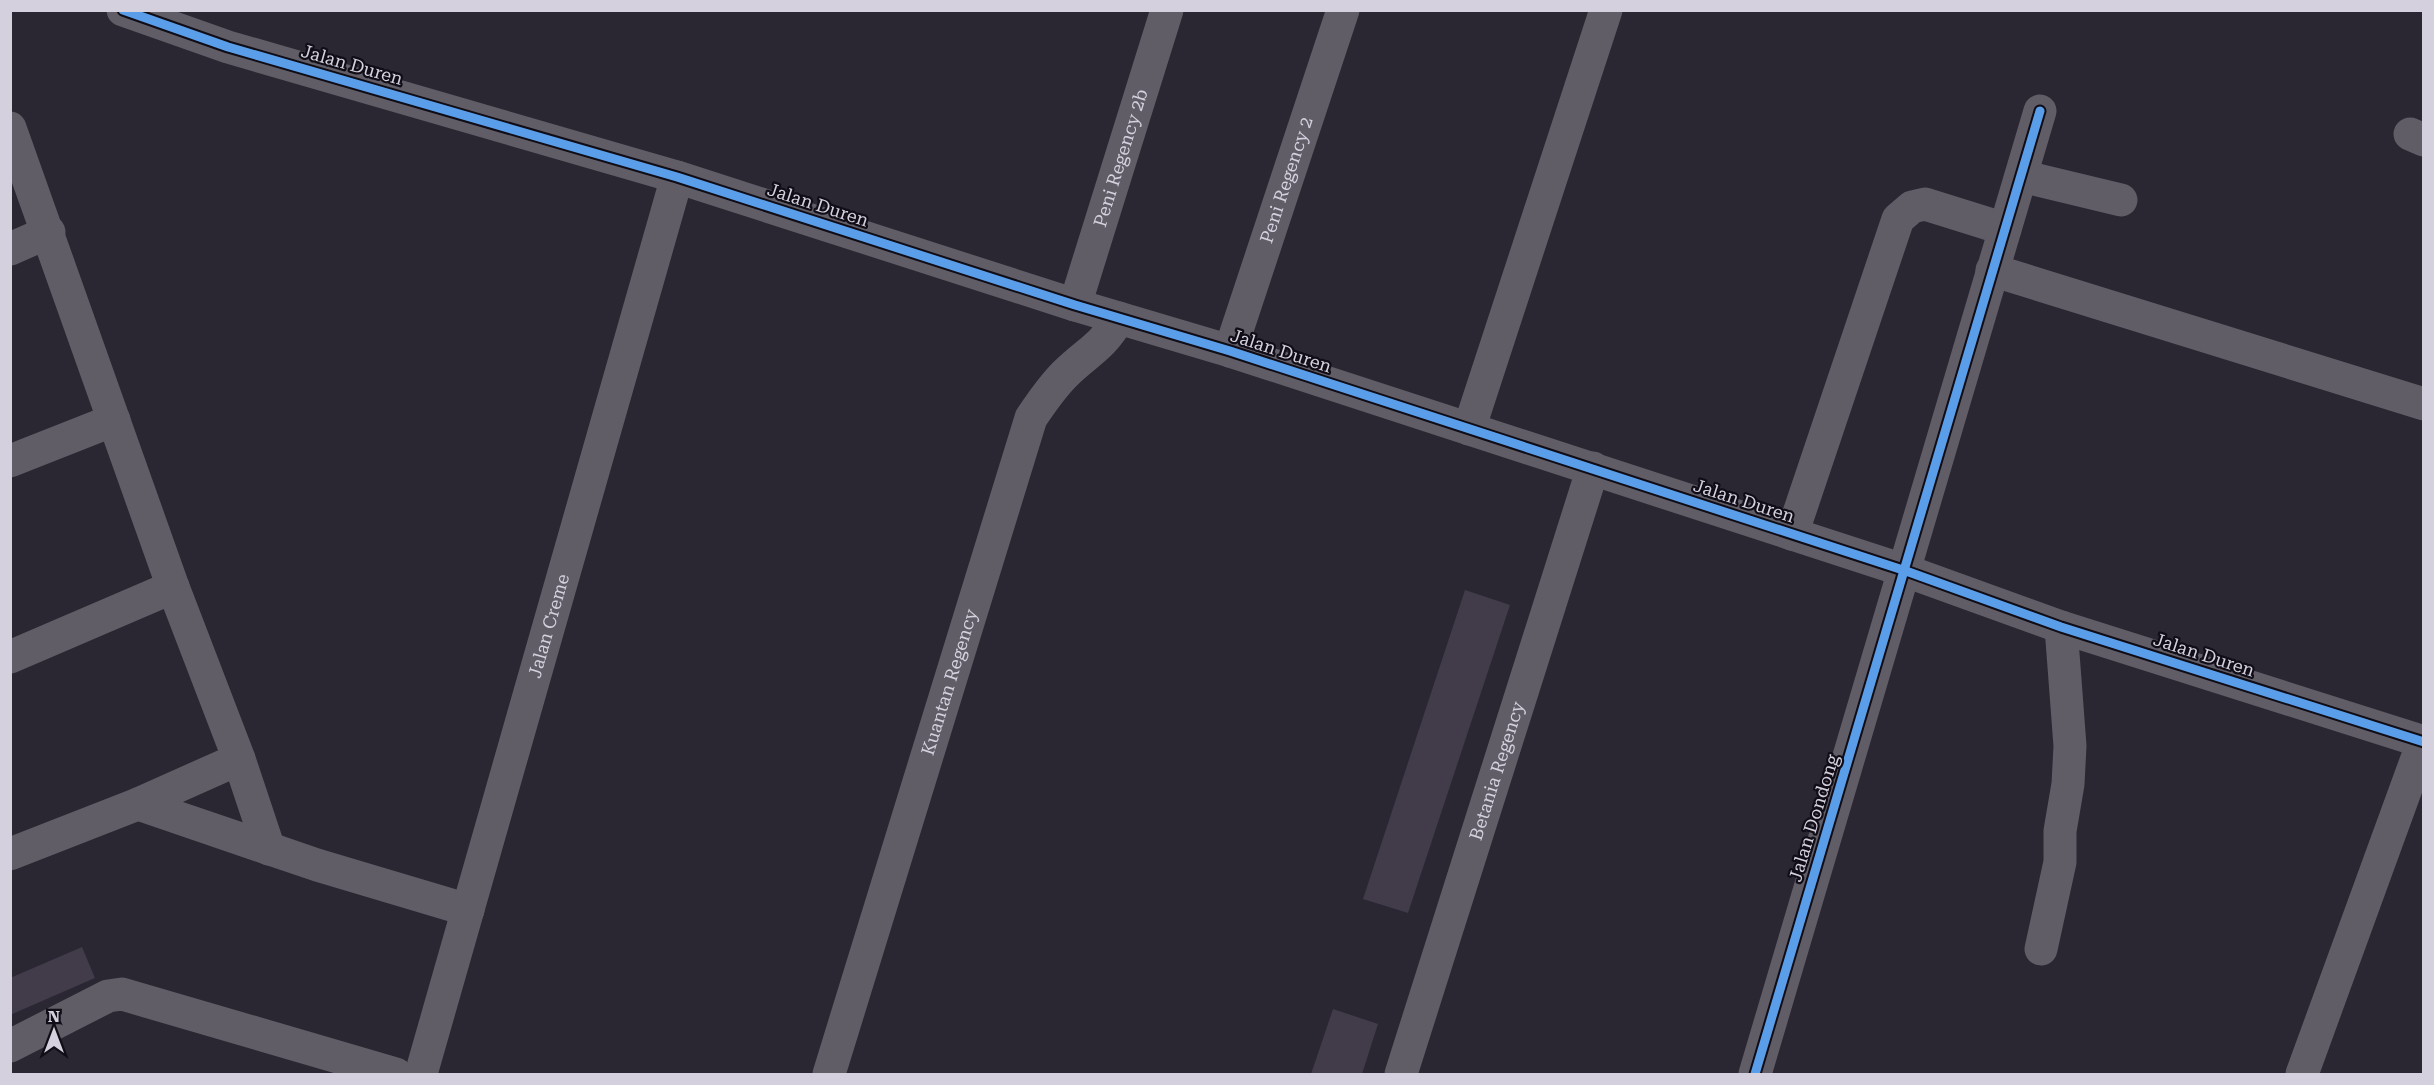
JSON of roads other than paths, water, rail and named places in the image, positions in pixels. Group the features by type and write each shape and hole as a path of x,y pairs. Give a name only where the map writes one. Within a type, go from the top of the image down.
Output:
{"street":[{"name":"Jalan Duren","path":"123,10 228,47 677,177 1075,305 1230,351 1906,571 2061,627 2423,742"},
{"name":"Peni Regency 2b","path":"1075,305 1167,10"},
{"name":"Peni Regency 2","path":"1230,351 1343,10"},
{"path":"1469,429 1606,10"},
{"name":"Jalan Dondong","path":"1755,1074 1906,571 2040,111"},
{"path":"10,128 49,232 173,587 239,759 269,849"},
{"path":"2021,176 2121,200"},
{"name":"Jalan Creme","path":"421,1074 677,177"},
{"path":"1792,534 1898,219 1912,207 1924,204 2004,229"},
{"path":"10,249 49,232"},
{"path":"1992,270 2424,404"},
{"name":"Kuantan Regency","path":"829,1074 1031,418 1045,396 1066,373 1106,340 1119,318"},
{"path":"10,461 114,420"},
{"name":"Betania Regency","path":"1401,1074 1593,468"},
{"path":"10,657 173,587"},
{"path":"2042,949 2060,862 2060,831 2070,746 2061,627"},
{"path":"2302,1074 2423,742"},
{"path":"10,854 138,804 239,759"},
{"path":"138,804 269,849 468,910"},
{"path":"10,1046 108,996 122,994 396,1074"}]}
